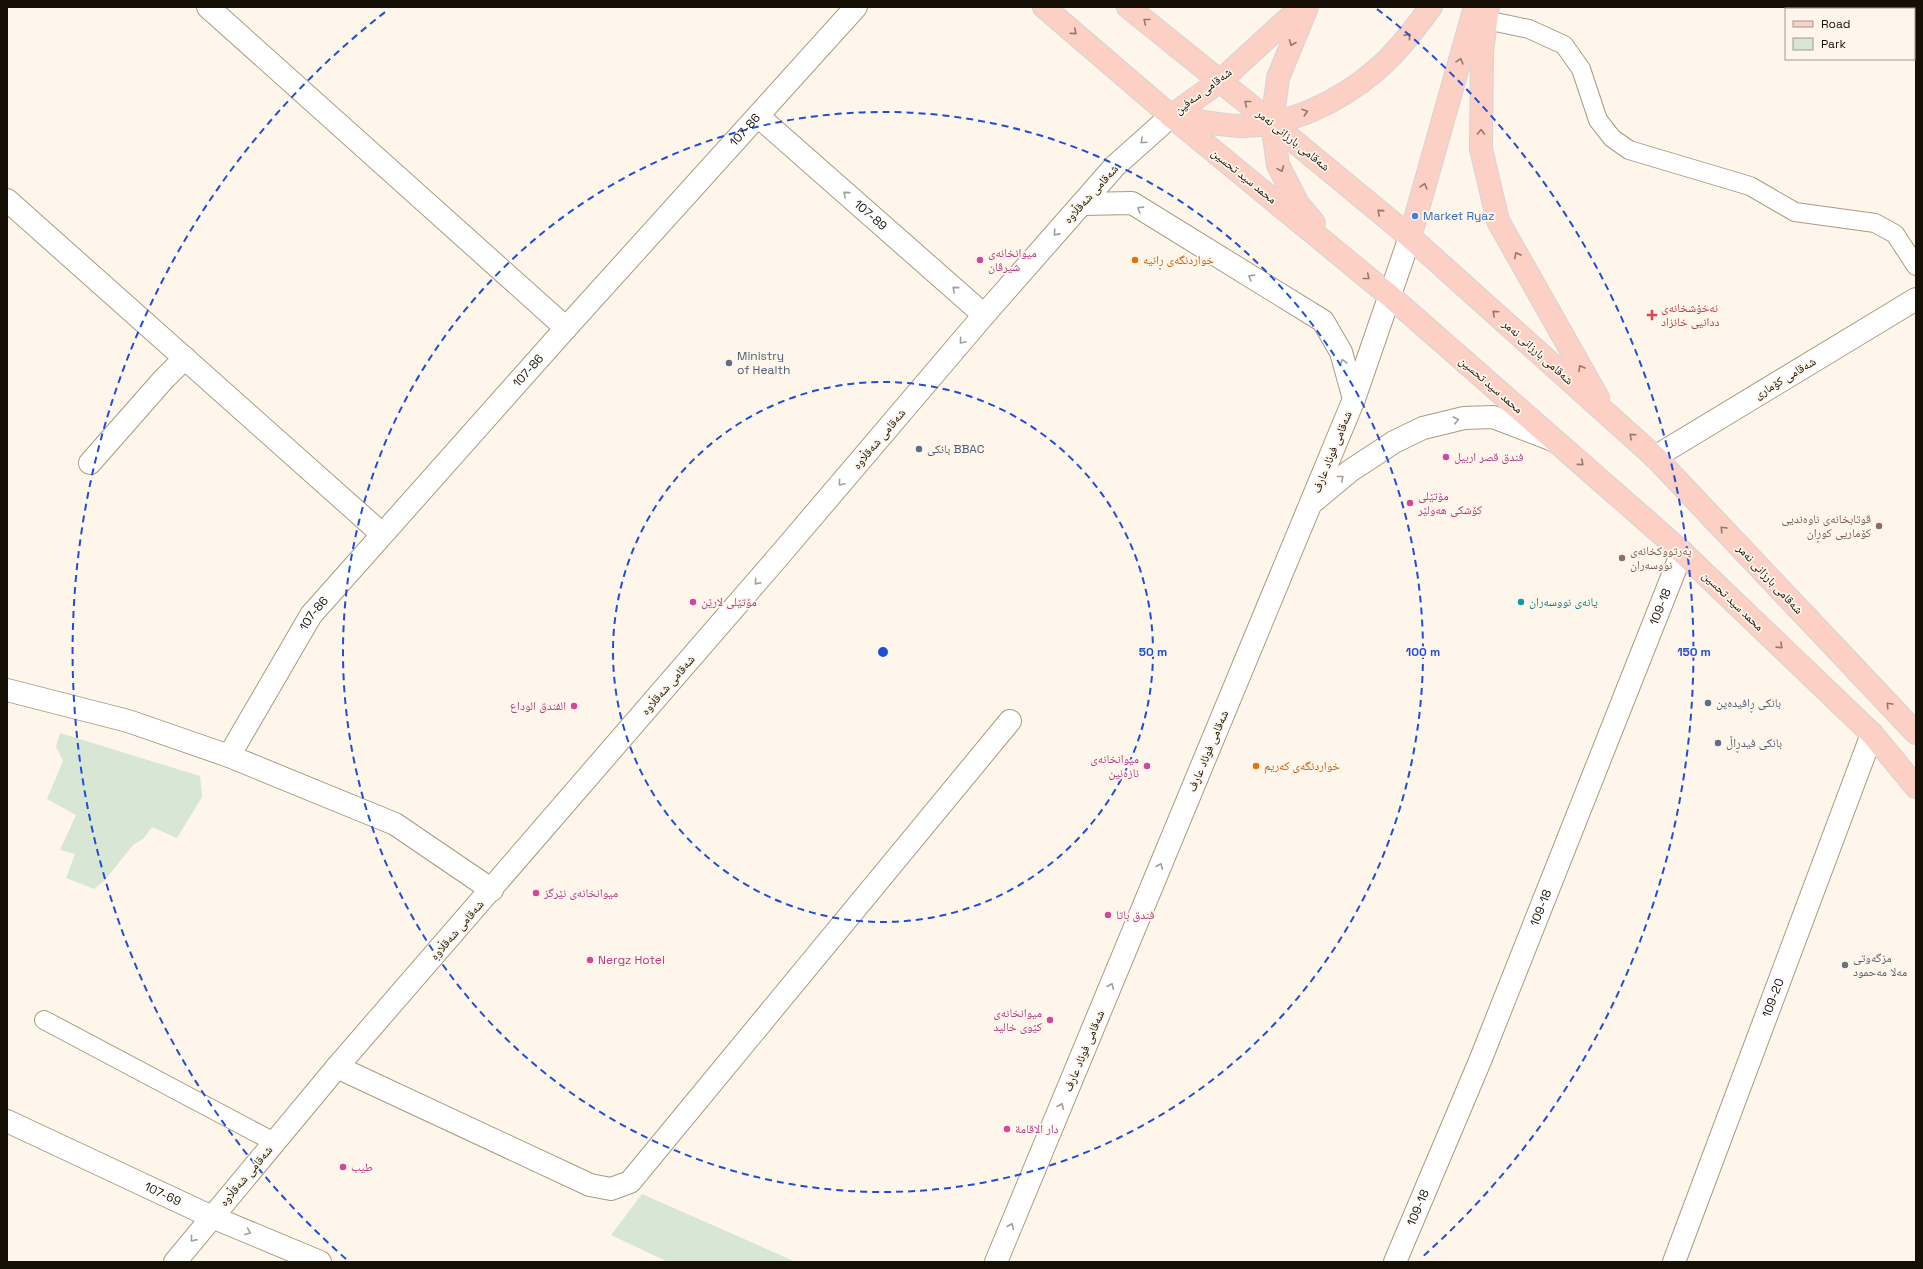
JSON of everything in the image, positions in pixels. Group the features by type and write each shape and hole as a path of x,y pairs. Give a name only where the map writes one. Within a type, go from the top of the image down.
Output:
{"main road":[{"name":"محمد سید تحسین","path":"1044,7 1171,116 1390,296 1682,552 1872,734 1916,787"},
{"name":"شەقامی بارزانی نەمر","path":"1128,7 1410,237 1655,457 1916,733"},
{"name":"شەقامی سەفین","path":"1171,116 1220,81 1301,7"},
{"path":"1307,7 1278,78 1272,123 1278,165 1298,204 1341,256"},
{"name":"شەقامی سەفین","path":"1171,116 1217,124 1238,125 1272,123 1311,111 1345,93 1375,71 1401,45 1431,7"},
{"path":"1410,237 1483,11"},
{"path":"1483,11 1481,149 1498,221 1607,414"}],"street":[{"path":"208,7 566,328"},
{"name":"107-86","path":"229,756 311,615 566,328 856,7"},
{"name":"107-89","path":"758,116 984,315"},
{"name":"شەقامی شەقڵاوە","path":"175,1262 337,1067 492,890 984,315 1115,166 1171,116"},
{"path":"7,200 382,534"},
{"path":"1082,204 1132,203 1323,321 1341,352 1354,399"},
{"name":"شەقامی فوئاد عارف","path":"996,1262 1354,399 1410,237"},
{"name":"شەقامی کۆماری","path":"1655,457 1916,299"},
{"path":"90,463 163,380 185,358"},
{"path":"1311,503 1350,471 1388,446 1423,428 1464,418 1493,417 1556,442"},
{"name":"109-18","path":"1395,1262 1480,1061 1682,552"},
{"path":"7,690 128,721 229,756 394,824 492,890"},
{"path":"337,1067 590,1185 611,1189 630,1182 1010,721"},
{"name":"109-20","path":"1674,1262 1872,734"},
{"name":"107-69","path":"7,1121 212,1216 320,1262"}],"lane":[{"path":"1483,11 1529,29 1564,45 1581,69 1598,120 1612,138 1629,150 1750,186 1795,212 1875,223 1895,234 1916,266"},
{"path":"44,1020 274,1142"}],"green space":[{"path":"60,733 200,776 202,797 177,838 152,827 143,839 133,845 105,880 94,889 66,878 75,854 60,850 76,815 47,799 63,761 56,746"},
{"path":"642,1194 796,1262 668,1262 611,1235"}],"place":[{"name":"Market Ryaz","path":"1415,216"},
{"name":"میوانخانەی شیرڤان","path":"980,260"},
{"name":"خواردنگەی ڕانیە","path":"1135,260"},
{"name":"نەخۆشخانەی ددانیی خانزاد","path":"1652,315"},
{"name":"Ministry of Health","path":"729,363"},
{"name":"بانکی BBAC","path":"919,449"},
{"name":"فندق قصر اربيل","path":"1446,457"},
{"name":"مۆتێلی کۆشکی ھەولێر","path":"1410,503"},
{"name":"قوتابخانەی ناوەندیی کۆماریی کوڕان","path":"1879,526"},
{"name":"پەرتووکخانەی نووسەران","path":"1622,558"},
{"name":"مۆتێلی لارێن","path":"693,602"},
{"name":"یانەی نووسەران","path":"1521,602"},
{"name":"بانكی ڕافیدەین","path":"1708,703"},
{"name":"الفندق الوداع","path":"574,706"},
{"name":"بانکی فیدڕاڵ","path":"1718,743"},
{"name":"میوانخانەی نازەنین","path":"1147,766"},
{"name":"خواردنگەی کەریم","path":"1256,766"},
{"name":"میوانخانەی نێرگز","path":"536,893"},
{"name":"فندق باتا","path":"1108,915"},
{"name":"Nergz Hotel","path":"590,960"},
{"name":"مزگەوتی مەلا مەحمود","path":"1845,965"},
{"name":"میوانخانەی کێوی خالید","path":"1050,1020"},
{"name":"دار الاقامة","path":"1007,1129"},
{"name":"طيب","path":"343,1167"}]}
